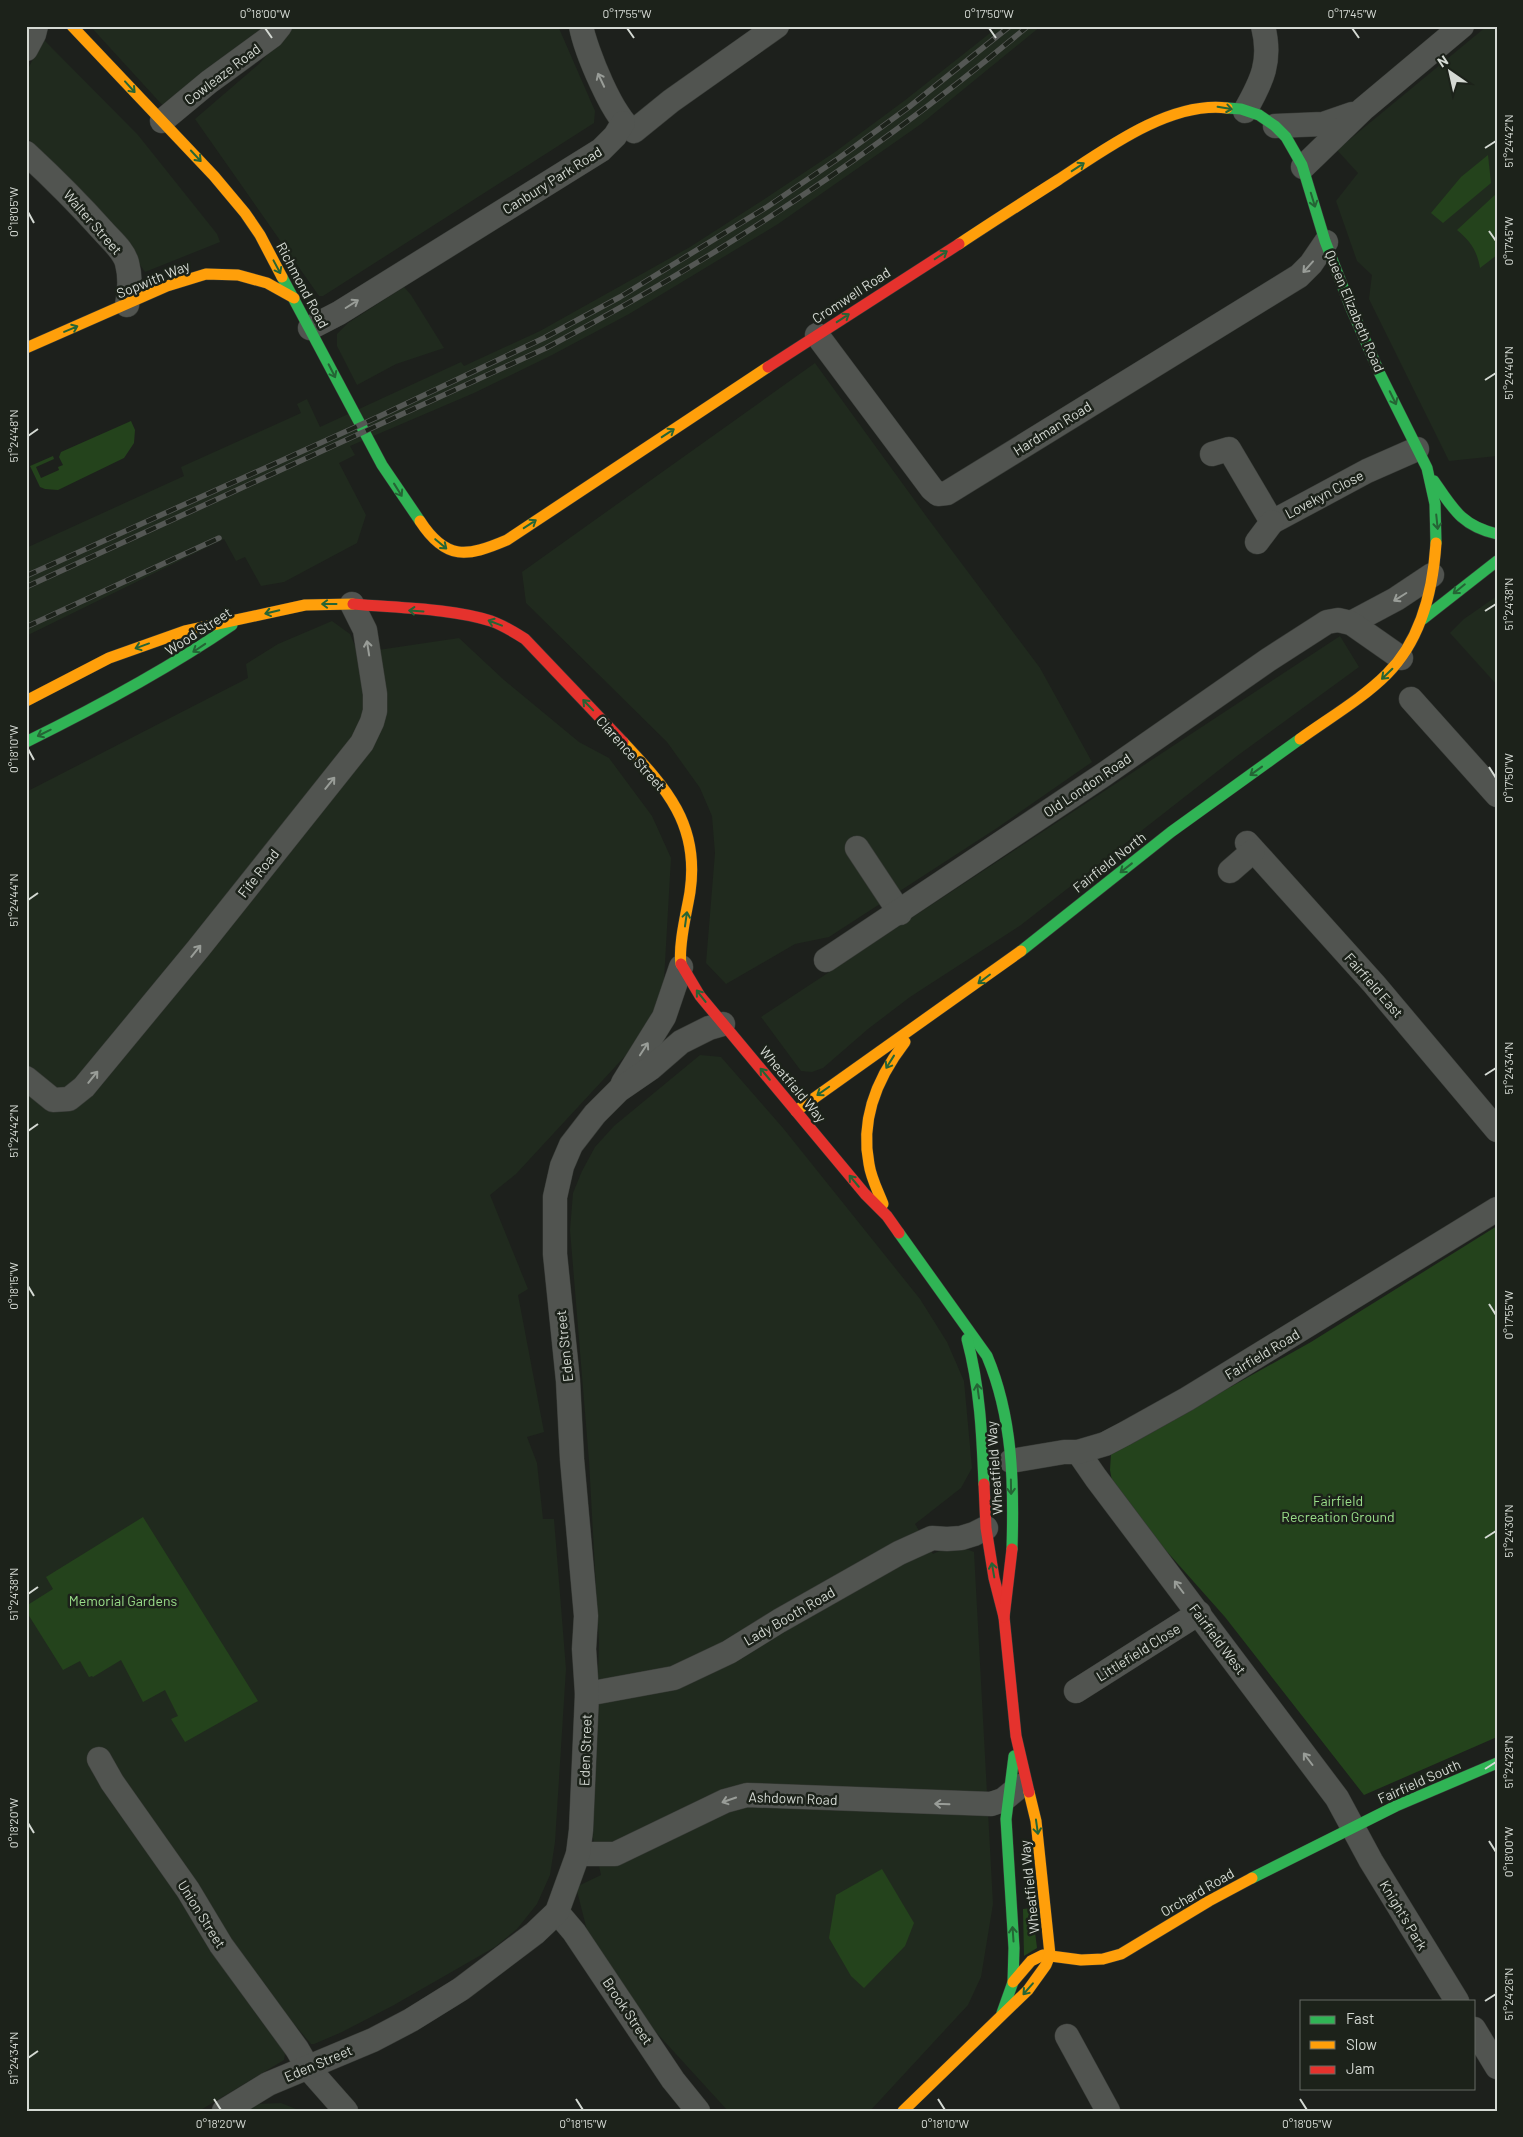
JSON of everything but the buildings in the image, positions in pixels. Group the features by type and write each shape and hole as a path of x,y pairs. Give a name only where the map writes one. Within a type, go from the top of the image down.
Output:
{"main road":[{"name":"Richmond Road","path":"72,26 246,213 294,298 382,465 426,532 449,551 467,553 488,548"},
{"name":"Cromwell Road","path":"488,548 507,540 817,335 1131,133 1159,120 1187,111 1217,106 1246,111"},
{"name":"Queen Elizabeth Road","path":"1246,111 1275,126 1294,150 1303,167 1326,242 1356,323 1429,473 1437,528 1437,545 1423,619"},
{"name":"Sopwith Way","path":"26,348 167,286 206,274 238,275 267,283 294,298"},
{"path":"1429,473 1462,520 1480,531 1497,534"},
{"path":"1423,619 1497,561"},
{"name":"Wood Street","path":"26,742 153,677 198,650 239,620 305,605 352,604 463,614"},
{"name":"Clarence Street","path":"463,614 492,620 525,639 615,733 670,796 686,827 693,870 680,960 681,967"},
{"name":"Fairfield North","path":"796,1111 921,1025 1008,961 1171,832 1377,683 1390,672 1401,658 1423,619"},
{"path":"26,701 109,658 184,631 239,620"},
{"name":"Wheatfield Way","path":"681,967 700,996 723,1024 865,1194 887,1216 964,1327 987,1356 995,1372 1004,1403 1011,1461 1012,1550 1004,1617"},
{"name":"Wheatfield Way","path":"887,1216 868,1162 866,1131 876,1090 881,1078 896,1053 921,1025"},
{"name":"Wheatfield Way","path":"964,1327 974,1364 982,1423 986,1528 994,1578 1004,1617 1016,1736 1008,1799 1014,1948 1012,1982 1000,2019"},
{"name":"Wheatfield Way","path":"1008,1799 1016,1736"},
{"name":"Fairfield South","path":"1355,1827 1396,1806 1497,1762"},
{"name":"Wheatfield Way","path":"904,2111 912,2106 1000,2019 1040,1975 1050,1954 1036,1821 1008,1799"},
{"name":"Orchard Road","path":"1050,1954 1081,1960 1103,1959 1121,1954 1209,1901 1355,1827"},
{"path":"1012,1982 1021,1970 1036,1957 1050,1954"}],"street":[{"path":"26,49 36,26"},
{"name":"Cowleaze Road","path":"162,121 208,82 272,36 280,26"},
{"path":"580,26 584,44 623,123 627,128 634,131 661,109 777,26"},
{"path":"1246,111 1265,70 1268,56 1263,26"},
{"path":"1303,167 1363,109 1462,26"},
{"path":"1275,126 1323,124 1363,109"},
{"name":"Canbury Park Road","path":"310,328 339,313 601,150 615,136 623,123"},
{"name":"Walter Street","path":"26,153 68,191 120,250 127,261 130,288 127,305"},
{"name":"Hardman Road","path":"817,335 932,489 938,494 946,493 1298,276 1311,264 1326,242"},
{"name":"Lovekyn Close","path":"1212,454 1230,449 1272,522 1367,471 1417,449"},
{"path":"1257,542 1272,522"},
{"name":"Old London Road","path":"826,960 900,913 1297,641 1327,622 1338,620 1351,623 1396,599 1432,575"},
{"name":"Fife Road","path":"26,1078 53,1100 69,1099 84,1088 366,737 375,711 375,694 365,630 352,604"},
{"path":"1351,623 1401,658"},
{"path":"1411,699 1497,795"},
{"name":"Fairfield East","path":"1230,871 1250,847 1374,984 1497,1130"},
{"path":"857,848 900,913"},
{"name":"Clarence Street","path":"619,1090 664,1017 681,967"},
{"name":"Clarence Street","path":"555,1197 562,1166 572,1145 595,1114 619,1090 651,1068 682,1042 709,1028 723,1024"},
{"name":"Eden Street","path":"224,2111 268,2084 373,2040 411,2020 448,1997 535,1933 557,1912 578,1854 584,1789 587,1694 584,1649 586,1616 572,1459 568,1381 555,1254 555,1197"},
{"name":"Fairfield Road","path":"1011,1461 1064,1452 1078,1452 1105,1444 1187,1400 1497,1209"},
{"name":"Fairfield West","path":"1078,1452 1337,1798 1345,1815 1355,1827"},
{"name":"Lady Booth Road","path":"587,1694 674,1678 730,1652 779,1621 899,1553 932,1538 947,1540 961,1538 986,1528"},
{"name":"Littlefield Close","path":"1076,1691 1199,1613"},
{"name":"Union Street","path":"99,1759 112,1782 188,1890 221,1945 297,2049 308,2068 346,2111"},
{"name":"Ashdown Road","path":"578,1854 615,1854 725,1801 747,1795 1008,1799"},
{"name":"Knight's Park","path":"1355,1827 1371,1861 1456,2000"},
{"name":"Brook Street","path":"557,1912 574,1932 673,2080 698,2111"},
{"path":"1476,2033 1497,2067"},
{"path":"1067,2036 1108,2111"}],"shaded area":[{"path":"90,26 264,26 243,48 165,108"},
{"path":"292,26 558,26 595,111 594,123 323,296 319,296 195,119 259,64"},
{"path":"999,26 1041,26 921,124 778,224 629,314 552,355 474,393 350,446 355,455 339,463 366,515 357,543 284,582 261,586 245,557 236,561 224,539 26,636 26,548 184,476 181,467 301,413 297,404 307,399 320,427 461,362 464,366 540,331 690,247 763,200 835,152 904,101"},
{"path":"1487,26 1497,26 1497,456 1449,461 1369,299 1372,275 1357,261 1336,201 1358,173 1337,150"},
{"path":"43,39 138,135 217,234 220,242 145,272 130,250 26,136 26,73"},
{"path":"404,287 444,348 396,364 357,385 337,346 337,334 348,323"},
{"path":"815,363 1040,668 1092,762 997,828 829,937 795,944 726,984 706,963 715,853 712,816 700,788 667,742 526,603 522,572"},
{"path":"1497,596 1497,685 1450,633 1464,619"},
{"path":"332,621 350,634 358,653 459,638 504,680 579,742 609,758 652,816 671,858 663,998 639,1041 516,1174 490,1195 528,1289 518,1295 544,1432 527,1437 537,1463 543,1519 554,1519 566,1669 555,1842 550,1875 537,1904 517,1929 495,1947 394,2005 314,2044 311,2044 294,2024 277,2037 285,2054 284,2060 199,2111 26,2111 26,792 248,678 246,664 278,644"},
{"path":"1340,636 1359,667 1237,756 1021,925 910,997 868,1029 823,1068 812,1072 801,1071 761,1017"},
{"path":"700,1055 721,1057 783,1128 920,1299 947,1342 964,1381 972,1468 961,1488 915,1524 933,1554 954,1544 974,1552 993,1904 981,1977 968,2005 870,2111 728,2111 654,2030 591,1946 576,1887 601,1875 593,1838 599,1642 589,1461 570,1230 573,1193 595,1147 614,1126"},
{"path":"281,2103 301,2111 245,2111 256,2104"}],"green space":[{"path":"1488,155 1491,183 1443,223 1431,213 1461,177"},
{"path":"1497,193 1497,255 1480,268 1472,246 1457,230"},
{"path":"131,421 135,430 134,443 124,458 58,490 40,487 30,466 53,456 54,459 36,467 41,478 59,470 58,467 63,465 59,457 61,452"},
{"name":"Fairfield Recreation Ground","path":"1497,1226 1497,1737 1364,1795 1225,1617 1114,1492 1110,1470 1111,1454 1311,1342"},
{"name":"Memorial Gardens","path":"143,1517 258,1701 185,1742 171,1719 178,1716 165,1690 143,1702 121,1660 93,1677 89,1677 80,1661 63,1670 26,1611 26,1606 53,1589 46,1577"},
{"path":"882,1869 914,1923 905,1946 864,1988 851,1976 829,1938 836,1895"},
{"path":"1032,1908 1037,1948 1024,1956 1023,1909"}],"railway":[{"path":"26,576 380,416 544,338 620,297 767,207 839,158 909,107 1010,26"},
{"path":"26,587 546,348 610,313 673,277 796,200 914,117 1028,26"},
{"path":"26,627 219,538"}],"traffic: fast":[{"path":"1227,108 1241,109 1259,115 1275,126 1286,137 1302,165 1325,241 1351,308 1380,374 1427,468 1435,504 1436,543"},
{"path":"282,277 382,465 420,521"},
{"path":"1434,481 1453,508 1467,521 1485,531 1497,534"},
{"path":"1423,619 1497,561"},
{"path":"26,742 131,687 232,625"},
{"path":"1021,951 1171,832 1300,739"},
{"path":"899,1233 987,1356 996,1379 1007,1427 1010,1451 1013,1500 1012,1549"},
{"path":"967,1339 978,1393 984,1484"},
{"path":"1002,2013 1013,1982 1014,1948 1006,1819 1014,1756"},
{"path":"1252,1878 1396,1806 1497,1763"}],"traffic: slow":[{"path":"72,26 214,176 245,213 260,235 282,277"},
{"path":"959,244 1116,142 1138,130 1183,112 1205,108 1227,108"},
{"path":"26,348 167,286 206,274 238,275 267,283 294,298"},
{"path":"420,521 439,543 448,549 458,552 480,550 507,540 768,367"},
{"path":"1300,739 1367,692 1399,661 1409,646 1423,613 1432,579 1436,543"},
{"path":"26,701 109,658 185,631 305,605 353,604"},
{"path":"623,742 666,792 685,827 690,846 692,868 682,938 681,964"},
{"path":"796,1111 1021,951"},
{"path":"883,1204 870,1169 867,1147 869,1115 879,1084 895,1055 905,1042"},
{"path":"903,2111 1028,1990 1046,1965 1050,1955 1036,1821 1029,1792"},
{"path":"1013,1982 1031,1961 1043,1955 1081,1960 1103,1959 1121,1954 1209,1901 1252,1878"}],"traffic: jam":[{"path":"768,367 959,244"},
{"path":"353,604 458,613 491,621 504,627 525,639 623,742"},
{"path":"681,964 700,996 865,1194 887,1216 899,1233"},
{"path":"984,1484 986,1528 994,1578 1004,1617 1016,1736 1029,1792"},
{"path":"1004,1617 1012,1549"}]}
